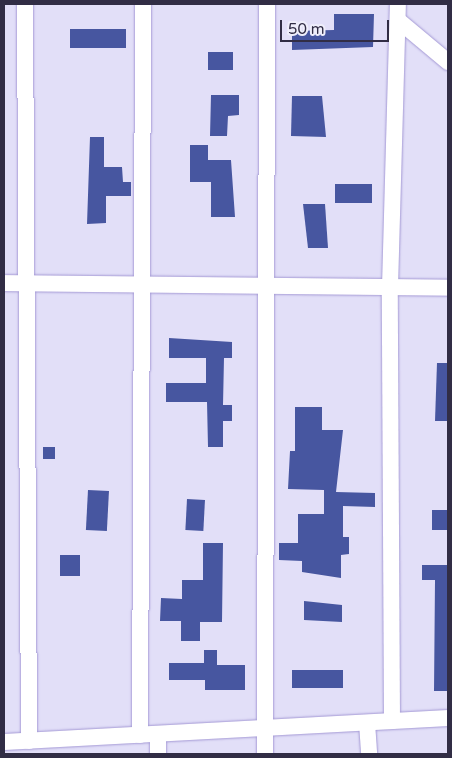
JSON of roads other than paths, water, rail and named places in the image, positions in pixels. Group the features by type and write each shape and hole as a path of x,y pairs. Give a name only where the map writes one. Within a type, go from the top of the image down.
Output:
{"street":[{"path":"25,4 29,741"},
{"path":"140,736 143,4"},
{"path":"265,754 263,726 264,285 268,4"},
{"path":"392,721 390,287 398,4"},
{"path":"399,21 448,62"},
{"path":"4,283 448,288"},
{"path":"4,742 158,735 263,726 448,718"},
{"path":"366,723 369,754"},
{"path":"158,735 158,754"}]}
